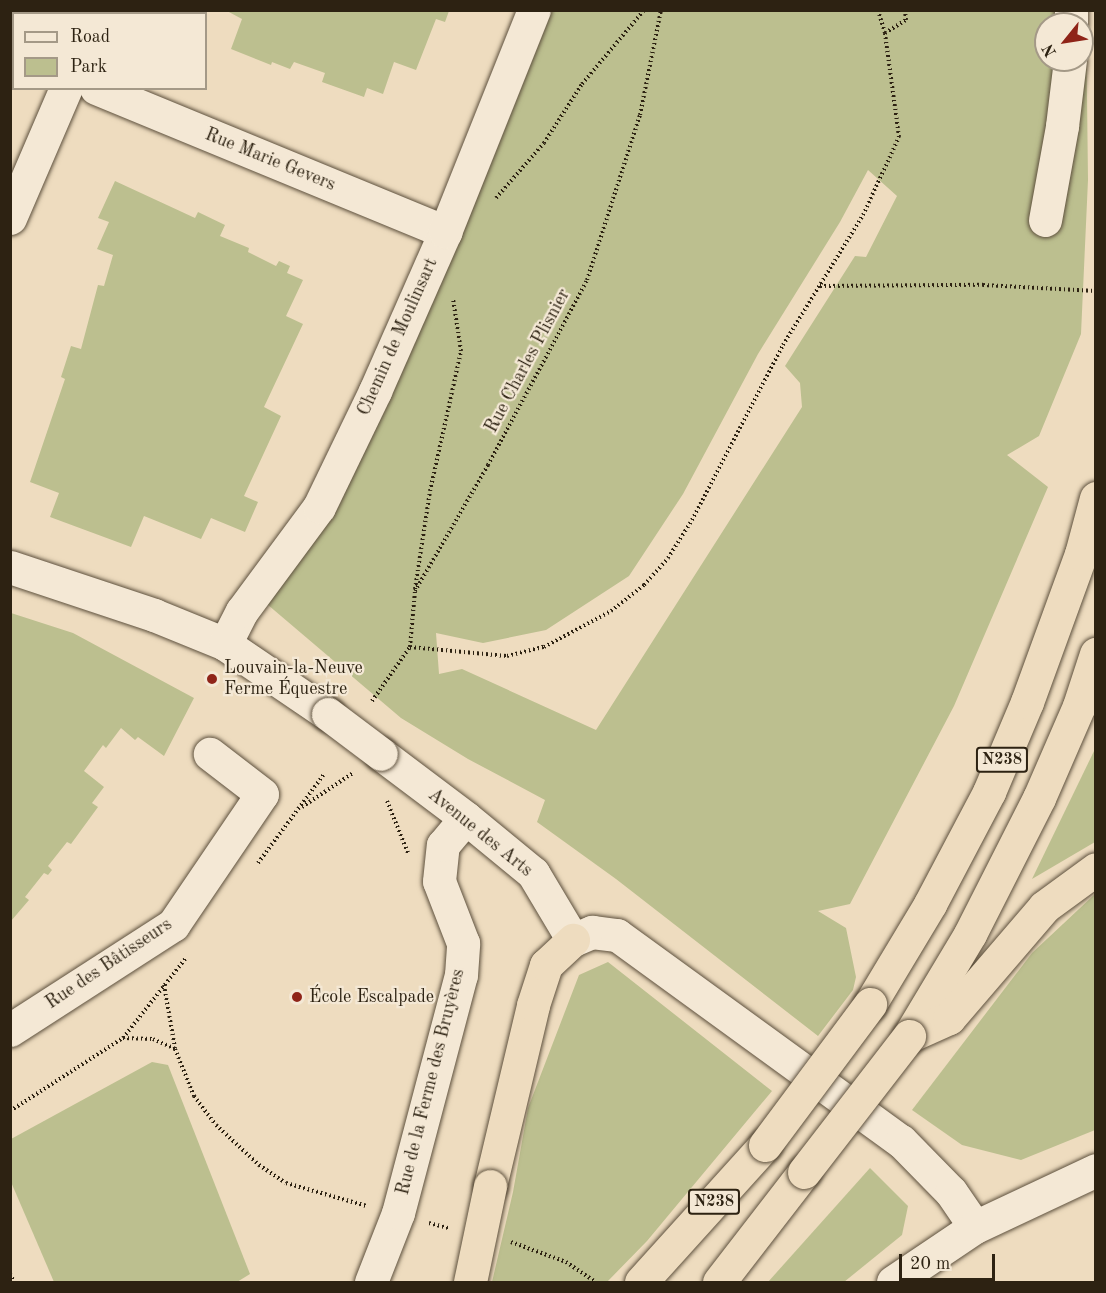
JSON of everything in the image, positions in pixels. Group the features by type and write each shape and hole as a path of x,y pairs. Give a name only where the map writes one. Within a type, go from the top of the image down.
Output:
{"highway":[{"name":"N238","path":"641,1282 765,1145 870,1004 930,903 989,792 1027,702 1081,554 1095,498"},
{"name":"N238","path":"718,1282 909,1036 970,934 1039,798 1079,706 1095,654"},
{"path":"909,1036 949,1018 1044,907 1095,869"},
{"path":"470,1282 533,1005 546,965 573,940"}],"street":[{"name":"Chemin de Moulinsart","path":"225,644 242,610 319,507 375,392 445,232 534,10"},
{"path":"1045,220 1062,126 1069,72"},
{"path":"10,218 65,90"},
{"name":"Rue Marie Gevers","path":"101,90 445,232"},
{"name":"Avenue des Arts","path":"10,567 154,615 225,644 328,714 466,818 533,873 573,940"},
{"name":"Rue des Bâtisseurs","path":"10,1030 173,925 262,794 210,754"},
{"name":"Rue de la Ferme des Bruyères","path":"371,1282 398,1213 460,975 463,943 439,881 443,845 466,818"},
{"path":"573,940 592,932 617,935 901,1140 951,1192 975,1227"},
{"path":"893,1282 975,1227 1095,1170"}],"path":[{"path":"489,205 544,143 582,84 644,10"},
{"name":"Rue Charles Plisnier","path":"411,647 415,591 488,465 587,280 640,115 661,10"},
{"path":"372,701 411,647 507,656 544,647 611,611 644,585 668,558 692,520 783,345 863,215 899,137 885,33 878,10"},
{"path":"885,33 906,20 905,10"},
{"path":"820,286 983,285 1095,291"},
{"path":"415,591 430,491 461,351 453,296"},
{"path":"300,808 392,763"},
{"path":"392,763 385,796 410,858"},
{"path":"164,985 175,1049 194,1096 216,1125 259,1165 286,1183 398,1213"},
{"path":"123,1038 153,1039 175,1049"},
{"path":"11,1276 14,1282"}],"green space":[{"path":"227,11 449,11 445,22 436,19 416,70 394,62 383,94 367,88 364,97 322,82 325,73 294,62 290,69 272,62 271,65 231,49 242,19"},
{"path":"544,11 1086,11 1034,12 1034,72 1087,72 1088,180 1081,334 1039,436 1007,455 1048,487 954,706 850,904 818,911 846,928 856,977 853,990 818,1036 616,879 537,822 545,800 468,759 401,718 261,599","holes":["868,170 897,196 866,257 855,256 785,366 800,383 802,407 596,730 462,669 439,674 436,633 483,643 546,630 629,576 683,494 758,354 840,222"]},
{"path":"115,181 195,218 198,212 225,225 220,236 249,248 248,252 276,266 279,261 290,266 287,273 303,280 286,316 303,324 264,407 281,416 244,496 258,502 245,532 211,518 201,539 144,516 131,547 50,517 59,493 30,482 65,379 61,377 71,346 81,349 98,285 104,286 113,255 97,249 109,222 98,218"},
{"path":"11,613 73,633 194,698 164,756 138,737 135,740 121,728 106,748 103,745 84,771 104,787 92,803 98,807 71,844 67,842 48,866 52,870 48,875 44,873 25,897 29,900 11,921"},
{"path":"1095,749 1095,842 1032,879"},
{"path":"1095,894 1095,1130 1021,1160 962,1145 912,1110 1032,953"},
{"path":"608,962 772,1091 647,1241 607,1282 492,1282 513,1192 528,1108 579,975"},
{"path":"152,1062 168,1065 250,1274 237,1282 54,1282 11,1182 11,1139"},
{"path":"870,1168 908,1206 902,1235 844,1282 768,1282"}],"place":[{"name":"Louvain-la-Neuve Ferme Équestre","path":"212,679"},
{"name":"École Escalpade","path":"297,997"}]}
